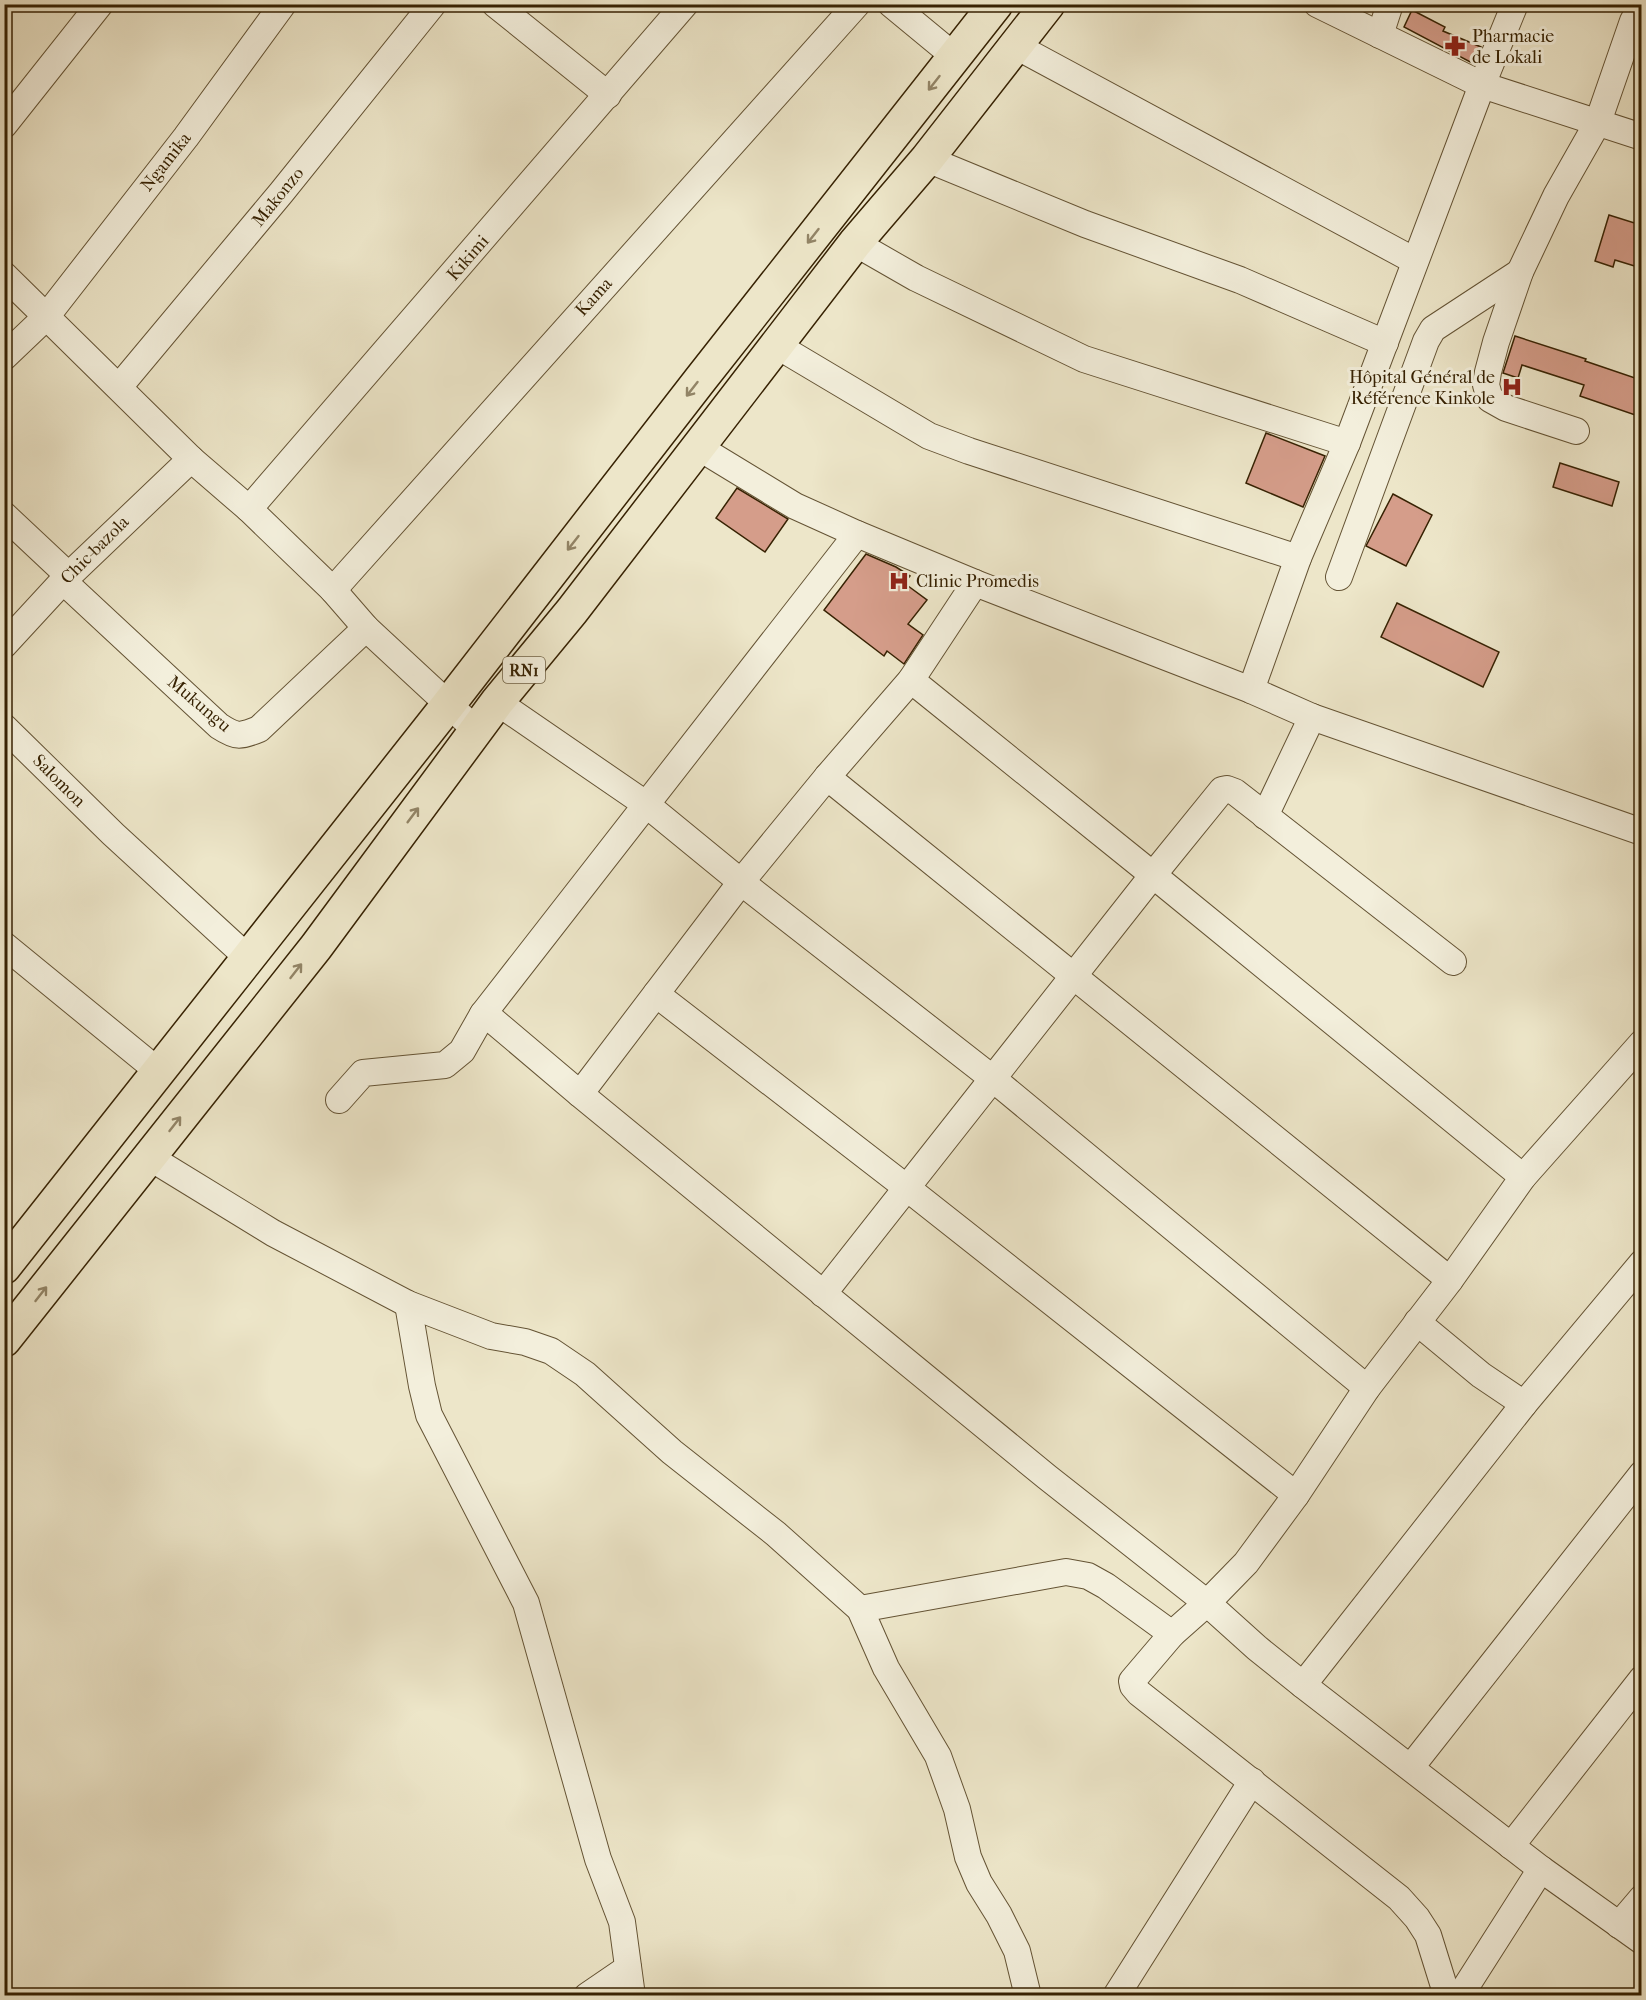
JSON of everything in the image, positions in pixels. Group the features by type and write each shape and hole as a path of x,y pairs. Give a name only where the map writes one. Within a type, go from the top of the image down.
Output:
{"highway":[{"name":"RN1","path":"4,1267 448,705 996,4"},
{"name":"RN1","path":"4,1340 316,947 497,702 572,611 855,243 927,159 1048,4"}],"street":[{"path":"4,125 100,4"},
{"name":"Ngamika","path":"4,357 46,317 186,137 283,4"},
{"name":"Makonzo","path":"119,387 281,193 433,4"},
{"path":"495,4 608,95"},
{"name":"Kikimi","path":"249,509 685,4"},
{"name":"Kama","path":"333,590 857,4"},
{"path":"891,4 954,56"},
{"path":"1317,4 1482,85 1641,137"},
{"path":"1380,34 1390,4"},
{"path":"1251,690 1298,558 1347,443 1414,261 1515,4"},
{"path":"1576,431 1506,408 1490,399 1486,385 1496,342 1520,272 1556,196 1598,122 1633,21 1641,5"},
{"path":"1016,46 1414,261"},
{"path":"927,159 1085,224 1240,280 1385,343"},
{"path":"855,243 916,278 1084,359 1347,443"},
{"path":"1339,578 1426,341 1433,329 1520,272"},
{"path":"4,275 191,459 249,509 333,590 366,628 476,730"},
{"path":"776,345 929,436 969,452 1298,558"},
{"path":"698,447 795,506 975,583 1251,690 1312,717 1641,832"},
{"name":"Chic-bazola","path":"4,645 66,579 191,459"},
{"name":"Mukungu","path":"4,515 66,579 219,726 231,734 242,736 259,729 366,628"},
{"path":"339,1100 363,1073 445,1065 462,1051 483,1014 857,534"},
{"path":"580,1094 741,882 826,777 910,680 975,583"},
{"path":"910,680 1153,874 1523,1178"},
{"path":"497,702 647,805 741,882 992,1078 1367,1388"},
{"path":"1265,816 1312,717"},
{"name":"Salomon","path":"4,727 113,834 248,958"},
{"path":"826,777 1450,1280"},
{"path":"823,1294 1221,790 1227,789 1235,792 1453,962"},
{"path":"4,945 158,1071"},
{"path":"656,994 907,1188 1296,1495"},
{"path":"483,1014 1047,1477 1208,1603 1257,1648 1303,1685 1541,1869 1641,1941"},
{"path":"1447,1995 1428,1935 1399,1898 1139,1694 1132,1686 1132,1681 1172,1634 1208,1603 1246,1563 1296,1495 1367,1388 1450,1280 1523,1178 1641,1043"},
{"path":"149,1157 273,1233 408,1304 491,1336 525,1342 551,1351 585,1374 672,1452 776,1534 860,1609 886,1668 938,1756 957,1809 968,1857 979,1883 999,1915 1017,1951 1028,1995"},
{"path":"1303,1685 1524,1404 1641,1263"},
{"path":"408,1304 429,1415 526,1603 598,1859 622,1922 632,1995"},
{"path":"1417,1322 1481,1375 1524,1404"},
{"path":"1411,1767 1641,1474"},
{"path":"860,1609 1066,1572 1088,1576 1106,1586 1172,1634"},
{"path":"1511,1846 1641,1679"},
{"path":"1116,1995 1252,1781"},
{"path":"1460,1995 1541,1869"},
{"path":"1620,1925 1641,1898"},
{"path":"587,1995 628,1968"}],"building":[{"path":"1412,10 1445,27 1443,31 1481,47 1474,64 1404,27"},
{"path":"1609,215 1641,225 1641,268 1615,260 1613,267 1595,261"},
{"path":"1515,336 1641,380 1641,417 1580,396 1584,385 1522,365 1518,378 1503,373"},
{"path":"1266,433 1325,456 1303,507 1246,483"},
{"path":"1560,463 1619,482 1612,506 1553,487"},
{"path":"737,488 788,519 765,552 716,518"},
{"path":"1393,494 1432,515 1406,566 1366,546"},
{"path":"866,554 910,576 904,583 927,600 908,624 923,635 904,664 887,651 884,656 824,610"},
{"path":"1397,603 1499,652 1483,687 1381,637"}],"place":[{"name":"Pharmacie de Lokali","path":"1455,46"},
{"name":"Hôpital Général de Référence Kinkole","path":"1512,387"},
{"name":"Clinic Promedis","path":"899,581"}]}
